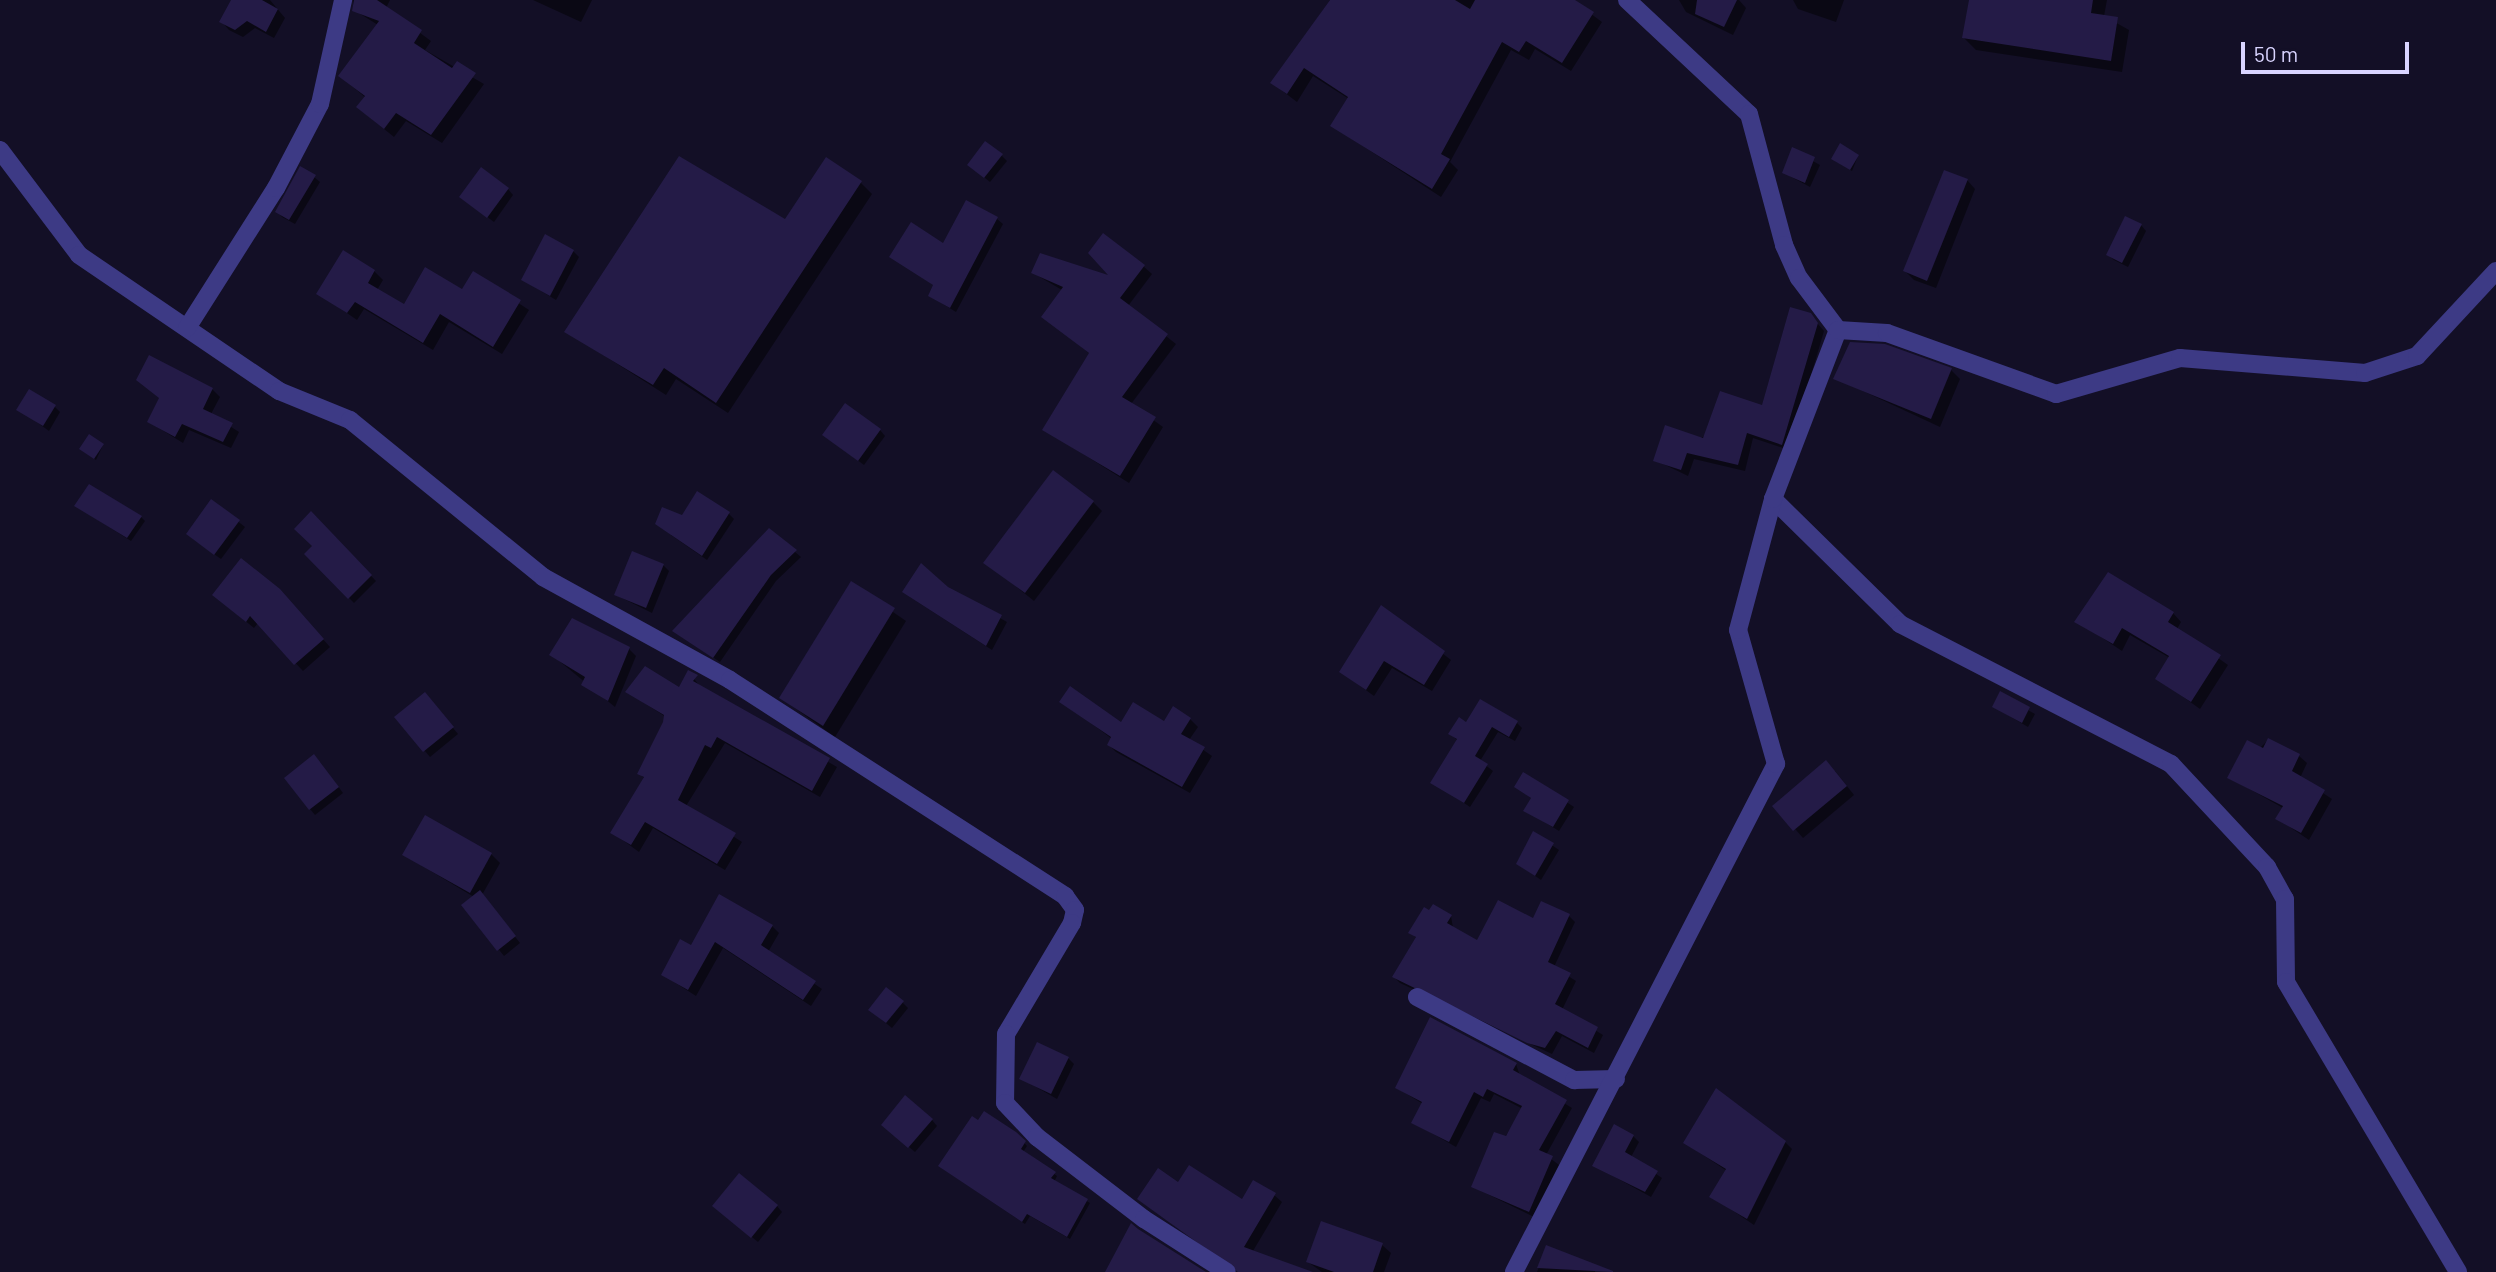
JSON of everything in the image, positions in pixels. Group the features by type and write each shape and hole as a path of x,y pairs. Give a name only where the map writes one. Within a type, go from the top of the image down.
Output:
{"street":[{"path":"187,328 276,188 320,104 343,0"},
{"path":"1627,0 1749,114 1779,232 1799,278 1838,331"},
{"path":"0,150 79,255 279,391 350,420 543,577 730,680 1065,896 1075,910 1072,923 1006,1034 1005,1103 1037,1137 1144,1219 1227,1272"},
{"path":"1838,331 1887,333 2056,394 2180,358 2365,373 2417,356 2496,271"},
{"path":"1514,1272 1616,1079 1776,764 1738,631 1773,499 1838,331"},
{"path":"1773,499 1900,624 2171,764 2267,867 2285,899 2286,982 2458,1272"},
{"path":"1416,997 1574,1080 1616,1079"}],"building":[{"path":"231,0 262,0 278,9 266,32 247,21 235,30 219,22"},
{"path":"354,0 377,0 422,30 414,43 452,68 457,61 476,73 431,135 396,113 384,129 356,107 365,96 338,76 379,21 352,11"},
{"path":"1330,0 1455,0 1470,9 1475,0 1575,0 1594,12 1562,63 1526,41 1519,52 1502,42 1441,154 1450,159 1432,189 1330,126 1348,97 1304,68 1287,94 1270,83"},
{"path":"1697,0 1737,0 1724,27 1695,14"},
{"path":"1969,0 2093,0 2091,13 2118,17 2111,61 1962,38"},
{"path":"985,141 1003,154 984,178 967,165"},
{"path":"1840,143 1859,155 1850,170 1831,159"},
{"path":"1792,147 1815,157 1805,183 1782,173"},
{"path":"679,156 785,219 826,157 862,181 716,403 664,368 653,385 564,332"},
{"path":"300,166 316,175 289,220 275,212"},
{"path":"481,167 509,188 487,218 459,197"},
{"path":"1944,170 1968,179 1927,281 1903,271"},
{"path":"966,200 998,217 950,308 928,296 933,285 889,257 911,222 943,243"},
{"path":"2125,216 2142,224 2122,263 2106,255"},
{"path":"1103,233 1145,265 1120,298 1168,334 1122,397 1156,417 1120,476 1042,430 1089,353 1041,317 1063,287 1031,273 1040,253 1108,275 1088,253"},
{"path":"545,234 574,250 550,296 521,280"},
{"path":"343,250 375,270 368,283 404,304 425,267 462,289 473,271 521,300 493,347 440,314 423,343 355,302 347,313 316,294"},
{"path":"1790,307 1811,313 1818,323 1782,445 1747,433 1738,465 1687,453 1681,470 1653,461 1665,425 1703,438 1720,391 1762,405"},
{"path":"1850,342 1885,344 1952,368 1931,419 1833,379"},
{"path":"149,355 213,388 203,409 233,423 223,442 182,424 175,437 147,422 159,398 136,380"},
{"path":"29,389 56,405 43,426 16,410"},
{"path":"845,403 881,429 858,461 822,435"},
{"path":"89,434 104,444 94,459 79,449"},
{"path":"1053,470 1094,501 1025,593 983,563"},
{"path":"89,484 142,516 127,538 74,506"},
{"path":"697,491 730,512 702,556 655,524 662,507 682,515"},
{"path":"211,499 240,520 214,555 186,534"},
{"path":"311,511 372,575 348,599 304,554 312,546 294,529"},
{"path":"769,528 797,550 771,575 713,658 672,631"},
{"path":"632,551 664,564 646,608 614,595"},
{"path":"241,558 280,589 324,639 294,665 250,616 246,622 212,595"},
{"path":"921,563 948,587 1002,615 986,646 902,592"},
{"path":"2108,572 2174,612 2168,622 2221,655 2191,702 2155,679 2169,656 2122,628 2113,644 2074,622"},
{"path":"851,581 895,608 823,726 779,698"},
{"path":"1381,605 1445,651 1424,685 1384,661 1366,690 1339,672"},
{"path":"572,618 630,647 608,701 581,685 585,677 549,655"},
{"path":"645,666 679,687 688,670 698,675 693,681 830,758 812,791 717,737 711,748 705,745 678,800 736,833 717,864 645,822 631,845 610,833 644,777 637,774 663,722 664,715 625,692"},
{"path":"1070,686 1121,722 1133,702 1164,721 1173,706 1191,718 1181,734 1205,747 1182,787 1107,745 1111,737 1059,702"},
{"path":"2000,691 2030,707 2022,723 1992,707"},
{"path":"425,692 454,727 423,752 394,717"},
{"path":"1480,699 1518,721 1509,737 1492,727 1475,756 1488,764 1464,803 1430,783 1457,739 1448,734 1459,717 1466,722"},
{"path":"2268,738 2300,754 2292,771 2325,790 2301,833 2275,819 2283,806 2227,778 2247,740 2263,748"},
{"path":"314,754 339,787 309,810 284,778"},
{"path":"1826,760 1847,786 1793,831 1772,806"},
{"path":"1523,772 1569,800 1553,827 1523,811 1531,798 1514,787"},
{"path":"425,815 492,853 470,893 402,855"},
{"path":"1533,831 1554,843 1535,876 1516,864"},
{"path":"480,890 516,936 497,951 461,905"},
{"path":"719,894 773,925 761,945 816,981 803,1000 715,942 688,990 661,975 680,939 691,945"},
{"path":"1498,900 1533,918 1541,901 1570,914 1548,962 1571,973 1555,1004 1598,1027 1588,1048 1556,1031 1545,1048 1527,1043 1392,977 1416,937 1408,933 1424,907 1429,910 1433,904 1452,915 1447,923 1477,940"},
{"path":"886,987 904,1001 886,1023 868,1010"},
{"path":"1430,1017 1517,1063 1513,1070 1567,1100 1539,1150 1553,1156 1529,1212 1471,1187 1494,1132 1506,1136 1522,1106 1487,1089 1483,1097 1474,1092 1449,1142 1411,1123 1422,1102 1395,1088"},
{"path":"1037,1042 1069,1057 1051,1094 1019,1079"},
{"path":"1716,1088 1786,1141 1747,1219 1709,1197 1726,1169 1683,1143"},
{"path":"905,1095 933,1119 908,1148 881,1125"},
{"path":"984,1111 1026,1141 1021,1149 1056,1172 1051,1178 1088,1199 1067,1237 1027,1214 1022,1222 938,1166 972,1116 978,1120"},
{"path":"1614,1124 1634,1135 1625,1152 1658,1171 1645,1192 1592,1166"},
{"path":"1189,1165 1242,1199 1253,1180 1276,1193 1244,1247 1313,1272 1238,1272 1137,1199 1158,1168 1178,1182"},
{"path":"739,1173 778,1205 751,1238 712,1206"},
{"path":"1321,1221 1383,1243 1373,1272 1334,1272 1306,1262"},
{"path":"1131,1223 1138,1229 1206,1272 1105,1272"},
{"path":"1546,1245 1613,1271 1613,1272 1537,1268"}]}
